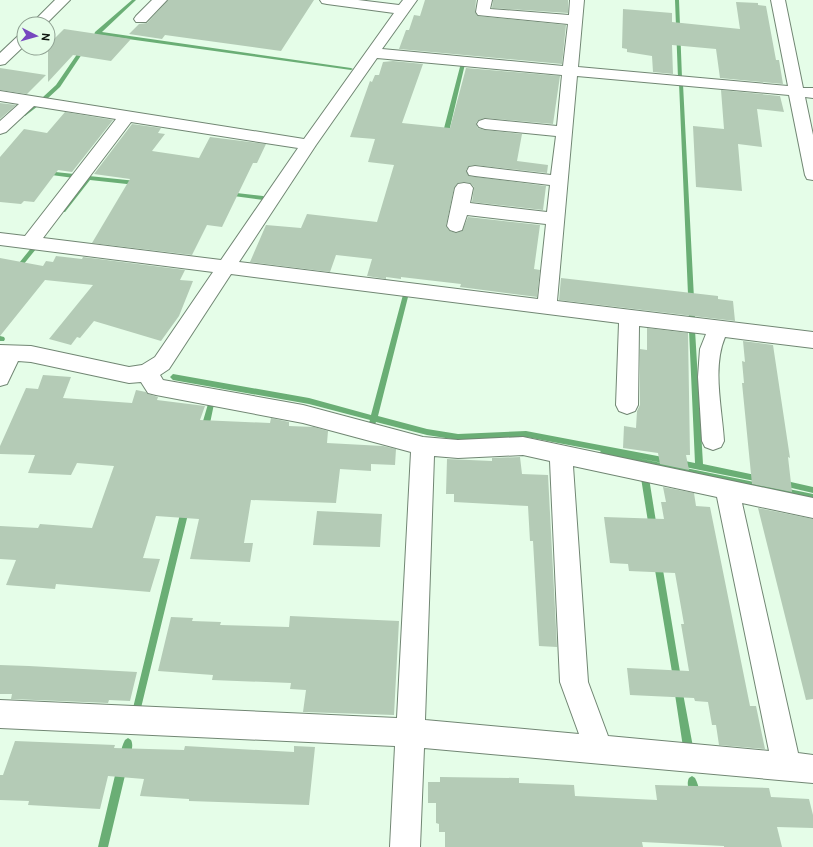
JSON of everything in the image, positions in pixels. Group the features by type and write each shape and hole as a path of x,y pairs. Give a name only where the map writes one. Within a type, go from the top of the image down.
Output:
{"street":[{"path":"46,16 63,0"},
{"path":"141,19 160,0"},
{"path":"327,0 407,5"},
{"path":"485,0 483,12 575,20"},
{"path":"547,307 577,0"},
{"path":"778,0 813,175"},
{"path":"0,378 6,354 31,354 129,375 147,373 162,363 308,145 407,5"},
{"path":"0,61 16,46"},
{"path":"373,53 813,94"},
{"path":"0,96 308,145"},
{"path":"0,130 31,101"},
{"path":"29,242 128,116"},
{"path":"485,124 564,132"},
{"path":"475,171 559,180"},
{"path":"456,226 464,188"},
{"path":"460,208 556,219"},
{"path":"0,239 813,340"},
{"path":"627,405 629,317"},
{"path":"713,441 709,377 710,349 719,328"},
{"path":"147,373 156,387 303,414 423,446 458,449 523,446 813,508"},
{"path":"405,847 423,446"},
{"path":"561,454 574,682 599,750"},
{"path":"0,714 409,733 800,768 727,490"}],"building":[{"path":"168,0 314,0 281,51 165,35 162,39 129,34 139,24 147,23"},
{"path":"425,0 476,0 475,12 478,16 566,25 562,64 399,49 406,30 409,30 414,15 420,16"},
{"path":"493,0 568,0 568,13 492,8"},
{"path":"736,2 758,3 758,5 766,6 776,60 779,60 783,84 720,78 716,49 672,45 673,74 653,72 652,56 627,52 627,49 622,48 623,9 672,13 672,22 740,29"},
{"path":"64,29 131,39 111,61 73,55 48,82 48,56 56,56 56,37"},
{"path":"393,61 423,64 402,123 450,128 466,68 560,76 553,124 485,118 476,123 478,128 485,130 522,134 517,161 548,165 547,173 475,165 469,166 466,170 469,176 546,186 543,210 472,202 474,187 470,183 464,182 458,183 454,188 446,226 450,231 456,233 462,231 468,217 540,225 534,269 540,270 537,297 460,287 461,284 401,277 401,279 386,277 386,279 367,276 372,259 336,255 330,272 250,262 266,225 301,228 307,214 377,222 394,165 368,162 375,139 350,137 370,81 372,82 375,75 379,75 383,62"},
{"path":"0,68 46,75 27,94 0,90"},
{"path":"721,90 780,96 784,112 757,109 762,147 738,144 742,191 696,187 693,126 724,129"},
{"path":"0,103 16,105 0,119"},
{"path":"65,112 113,120 72,172 58,170 34,202 24,201 21,204 0,202 0,157 24,129 47,133"},
{"path":"132,124 161,128 158,133 165,134 152,151 199,158 210,137 266,144 257,163 253,163 222,227 207,225 192,255 92,243 130,179 94,174"},
{"path":"56,256 82,259 83,257 185,270 180,280 193,281 179,316 161,341 94,321 80,338 77,337 71,345 49,339 93,285 45,280 0,336 0,258 43,266 46,261 53,262"},
{"path":"561,278 718,296 718,299 733,301 735,321 559,300"},
{"path":"647,328 688,333 690,455 686,455 689,470 660,464 658,453 623,448 624,426 636,428 637,411 640,405 640,349 647,350"},
{"path":"743,341 773,345 790,458 788,457 792,492 752,484 742,383 744,383 742,361 745,362"},
{"path":"43,375 71,377 63,398 132,403 136,390 146,392 158,397 157,400 205,406 200,420 270,423 271,418 289,422 289,426 314,427 328,431 327,443 383,446 396,449 395,465 371,464 371,471 340,469 336,503 251,500 244,543 253,543 250,562 190,559 199,519 156,516 143,558 160,559 150,592 56,584 55,589 6,585 16,560 0,559 0,526 38,528 40,524 92,528 114,466 77,463 71,475 28,473 35,455 0,454 0,446 26,388 38,389"},
{"path":"520,457 522,474 548,475 557,647 539,646 533,541 530,541 528,506 454,502 454,494 446,494 447,459 492,461 492,458"},
{"path":"663,487 694,493 696,506 710,507 750,706 756,706 765,749 719,745 716,725 712,725 708,702 695,701 694,698 630,695 627,668 689,671 681,624 684,624 675,573 629,571 628,564 610,563 604,517 664,519 661,502 666,502"},
{"path":"758,508 813,519 813,699 806,700"},
{"path":"317,511 382,514 380,547 313,545"},
{"path":"290,616 399,621 394,715 303,712 306,690 290,689 291,683 212,680 213,675 158,671 171,617 193,618 192,621 221,622 220,625 289,627"},
{"path":"0,665 137,672 130,701 109,700 108,703 11,699 12,694 0,694"},
{"path":"15,741 115,745 114,748 184,750 185,746 294,752 294,746 315,747 309,805 189,801 189,799 140,796 144,779 108,776 100,809 28,805 29,801 0,800 0,775 3,775"},
{"path":"440,777 519,778 519,783 574,785 575,796 657,800 655,785 769,788 771,797 809,799 813,815 813,828 777,827 782,847 724,847 642,842 643,847 445,847 445,832 439,832 439,824 436,823 436,803 428,803 428,782 440,782"}],"waterway":[{"path":"98,33 134,0"},
{"path":"677,0 680,78"},
{"path":"98,33 351,69"},
{"path":"45,98 58,86 84,48"},
{"path":"445,136 463,64"},
{"path":"681,84 692,318"},
{"path":"23,115 36,106"},
{"path":"46,173 74,176"},
{"path":"63,211 89,178"},
{"path":"89,178 136,183"},
{"path":"228,194 263,198"},
{"path":"17,269 34,248"},
{"path":"374,418 406,293"},
{"path":"692,330 699,467"},
{"path":"173,377 309,401 374,418"},
{"path":"205,428 211,404"},
{"path":"372,425 374,418"},
{"path":"374,418 427,432 458,437 526,434 668,461"},
{"path":"602,454 813,497"},
{"path":"680,463 699,467"},
{"path":"699,467 760,479"},
{"path":"645,478 653,528"},
{"path":"782,483 813,490"},
{"path":"137,708 185,510"},
{"path":"658,564 677,678"},
{"path":"678,688 688,747"},
{"path":"125,757 128,743"},
{"path":"103,847 122,767"},
{"path":"692,781 695,795"}]}
